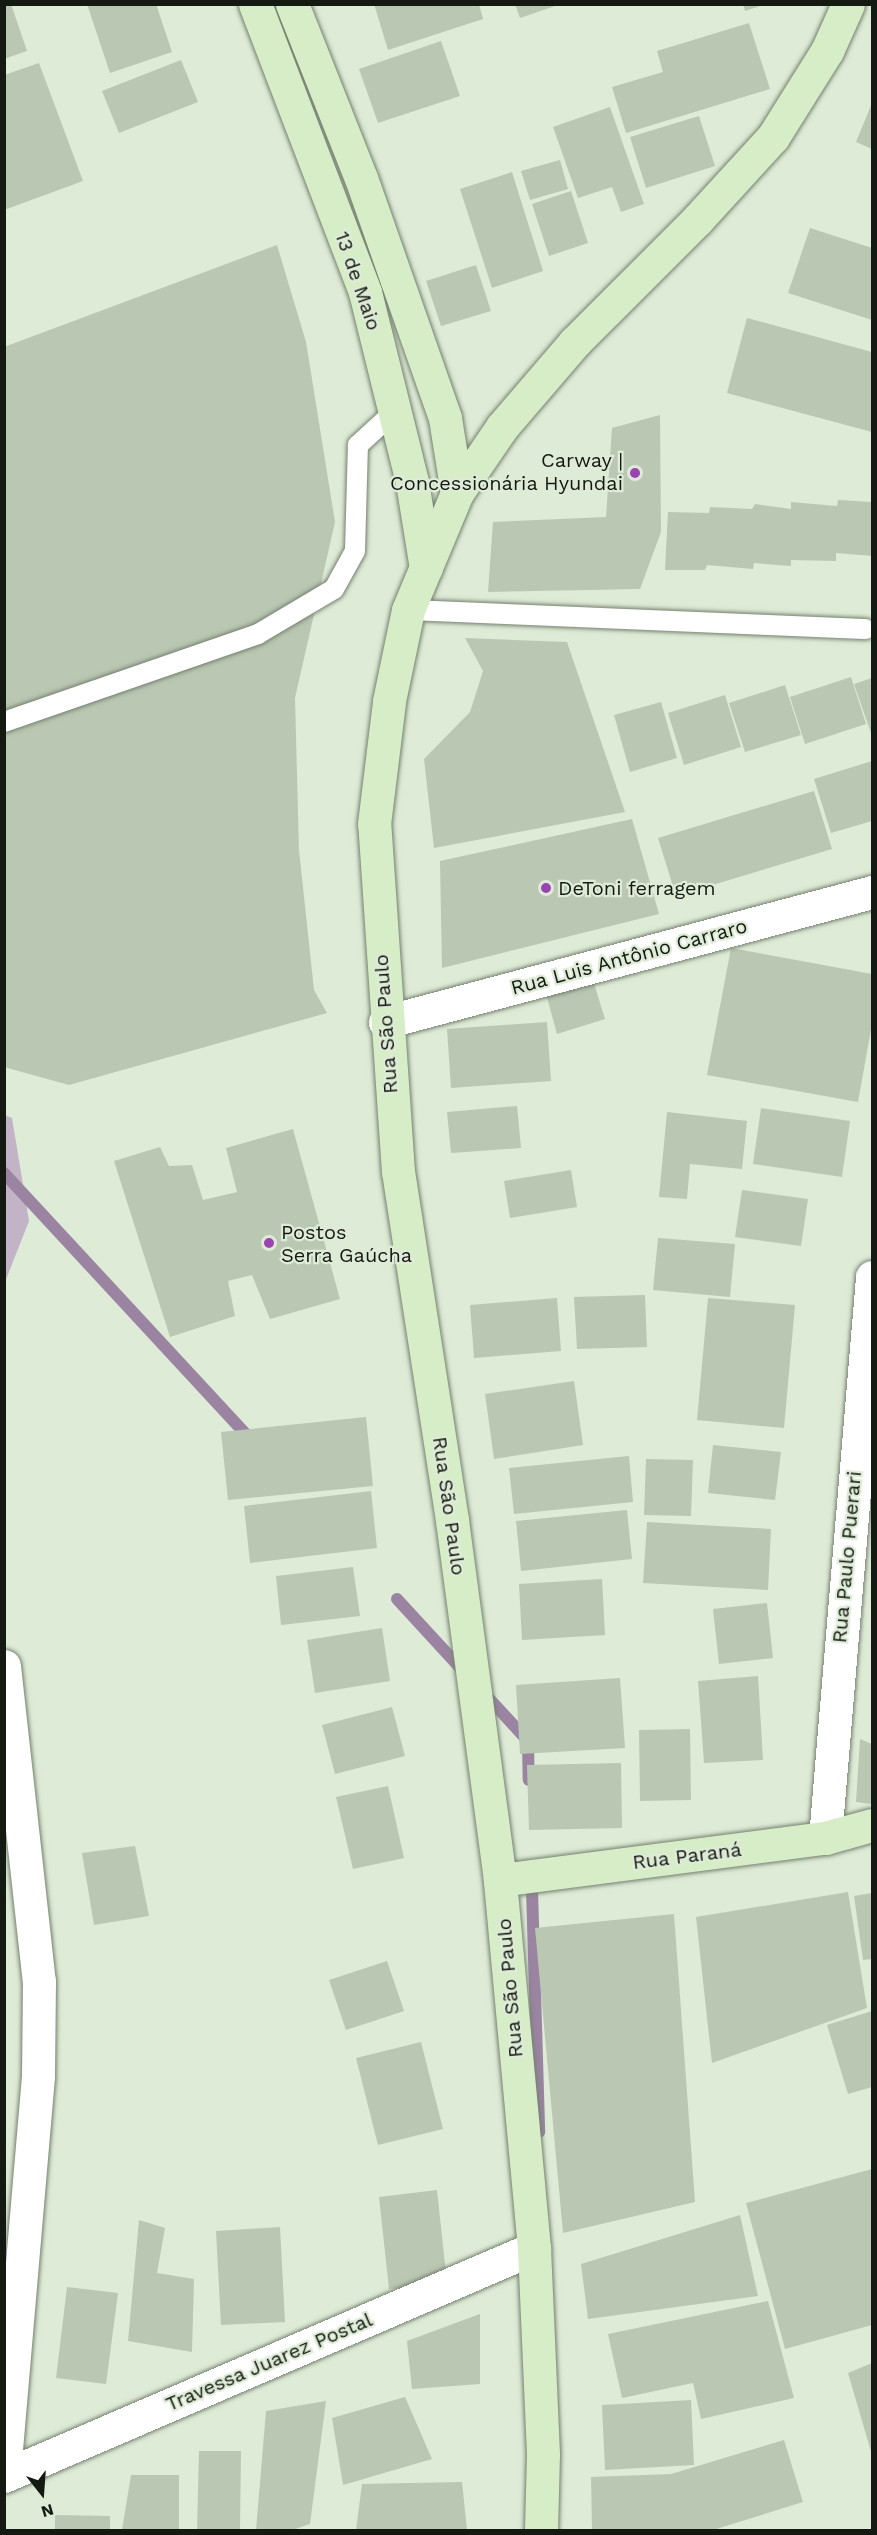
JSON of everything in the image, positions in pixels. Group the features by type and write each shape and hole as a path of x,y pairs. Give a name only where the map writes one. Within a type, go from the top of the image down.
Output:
{"main road":[{"name":"13 de Maio","path":"255,4 365,292 396,410 426,568"},
{"name":"13 de Maio","path":"292,4 365,189 445,418 457,493"},
{"name":"Rua São Paulo","path":"541,2530 543,2454 534,2247 500,1880 452,1520 398,1172 385,1022 374,824 389,701 408,610 457,493 502,427 574,343 697,220 773,137 827,51 848,4"},
{"path":"365,292 393,334 430,443 436,449 450,450 502,427"},
{"name":"Rua Paraná","path":"500,1880 825,1838 873,1825"}],"street":[{"name":"Rua Luis Antônio Carraro","path":"385,1022 873,892"},
{"name":"Rua Paulo Puerari","path":"825,1838 873,1277"},
{"path":"4,1666 9,1677 39,1981 38,2076 4,2476"},
{"name":"Travessa Juarez Postal","path":"4,2476 534,2247"}],"lane":[{"path":"4,722 258,634 334,589 355,550 358,445 396,410"},
{"path":"408,610 866,629"}],"shaded area":[{"path":"5,1115 12,1118 29,1221 5,1282"}],"building":[{"path":"4,4 11,4 27,51 4,59"},
{"path":"87,4 156,4 172,52 110,73"},
{"path":"374,4 479,4 483,19 388,50"},
{"path":"515,4 558,4 558,5 520,18"},
{"path":"743,4 763,4 763,5 745,11"},
{"path":"749,23 770,89 626,133 612,87 663,72 657,51"},
{"path":"441,41 460,96 378,123 359,69"},
{"path":"181,60 198,102 119,133 102,91"},
{"path":"39,63 83,181 4,210 4,75"},
{"path":"872,103 872,149 856,142"},
{"path":"610,107 644,204 621,212 612,187 578,198 553,127"},
{"path":"699,116 715,166 646,188 630,137"},
{"path":"560,160 568,189 530,200 521,171"},
{"path":"512,172 543,271 492,288 460,189"},
{"path":"571,191 588,243 549,256 532,204"},
{"path":"810,228 872,248 872,320 788,293"},
{"path":"277,245 306,342 335,522 295,698 299,850 314,990 327,1013 69,1085 4,1067 4,347"},
{"path":"476,265 491,311 441,326 426,281"},
{"path":"747,318 872,352 872,432 727,393"},
{"name":"Carway | Concessionária Hyundai","path":"660,415 661,532 640,589 488,592 493,522 606,517 612,428"},
{"path":"838,500 872,502 872,556 836,553 836,561 791,560 791,566 754,563 753,569 707,565 705,570 665,570 668,512 709,513 710,507 752,509 755,504 791,509 791,502 837,506"},
{"path":"465,638 567,642 625,812 434,848 424,759 470,712 483,671"},
{"path":"851,677 866,724 805,744 790,697"},
{"path":"872,678 872,732 871,733 854,684"},
{"path":"785,685 801,735 745,752 729,703"},
{"path":"725,695 741,747 684,765 668,713"},
{"path":"661,702 677,758 630,772 614,715"},
{"path":"872,761 872,821 831,833 814,779"},
{"path":"814,791 832,849 676,896 658,838"},
{"name":"DeToni ferragem","path":"632,819 659,914 442,968 440,861"},
{"path":"731,948 872,974 872,1024 858,1102 707,1075"},
{"path":"592,977 605,1019 557,1034 545,990"},
{"path":"547,1022 551,1081 451,1088 447,1029"},
{"path":"517,1106 521,1148 451,1153 447,1112"},
{"path":"761,1108 850,1121 842,1177 753,1164"},
{"path":"667,1112 747,1121 742,1169 690,1164 687,1199 659,1197"},
{"path":"293,1129 340,1299 270,1319 252,1275 228,1281 235,1316 170,1337 114,1161 160,1147 169,1166 192,1165 203,1200 237,1192 226,1148"},
{"path":"571,1170 577,1207 510,1218 504,1181"},
{"path":"742,1190 808,1199 801,1246 735,1237"},
{"path":"658,1238 735,1244 730,1297 653,1290"},
{"path":"645,1295 647,1347 577,1349 574,1297"},
{"path":"557,1298 561,1351 474,1358 470,1305"},
{"path":"708,1298 795,1305 784,1428 697,1420"},
{"path":"574,1381 583,1445 494,1459 485,1394"},
{"path":"366,1417 373,1486 228,1500 221,1432"},
{"path":"713,1445 781,1452 775,1500 708,1493"},
{"path":"629,1456 633,1502 514,1514 509,1468"},
{"path":"646,1459 693,1460 691,1516 644,1515"},
{"path":"371,1491 377,1548 250,1563 244,1506"},
{"path":"627,1510 632,1559 521,1571 516,1521"},
{"path":"647,1522 771,1529 768,1590 643,1583"},
{"path":"353,1567 360,1616 281,1625 276,1576"},
{"path":"602,1579 605,1635 522,1640 519,1584"},
{"path":"767,1603 773,1658 719,1664 713,1609"},
{"path":"382,1628 390,1681 315,1693 307,1640"},
{"path":"758,1676 763,1760 704,1763 698,1681"},
{"path":"620,1678 625,1748 520,1754 516,1685"},
{"path":"392,1707 405,1756 335,1774 322,1725"},
{"path":"690,1729 691,1800 640,1801 639,1730"},
{"path":"860,1739 872,1744 872,1804 856,1802"},
{"path":"621,1763 622,1828 529,1830 527,1765"},
{"path":"388,1786 404,1858 353,1869 336,1797"},
{"path":"135,1846 149,1916 94,1925 82,1853"},
{"path":"848,1892 867,2008 712,2063 696,1917"},
{"path":"872,1893 872,1959 863,1960 854,1896"},
{"path":"674,1914 695,2202 563,2233 535,1928"},
{"path":"387,1961 404,2011 346,2030 329,1980"},
{"path":"872,2011 872,2087 848,2094 827,2025"},
{"path":"421,2042 443,2129 378,2145 356,2058"},
{"path":"872,2169 872,2325 785,2349 746,2203"},
{"path":"437,2190 447,2283 389,2289 379,2197"},
{"path":"740,2215 758,2296 588,2319 581,2264"},
{"path":"139,2220 165,2228 157,2273 194,2279 192,2352 128,2341"},
{"path":"280,2227 285,2322 221,2325 216,2231"},
{"path":"67,2287 118,2293 106,2384 56,2378"},
{"path":"768,2301 794,2398 701,2419 693,2383 622,2398 608,2334"},
{"path":"480,2314 480,2384 412,2389 407,2341"},
{"path":"872,2363 872,2455 848,2373"},
{"path":"405,2397 432,2459 343,2485 332,2418"},
{"path":"691,2400 694,2465 605,2470 602,2405"},
{"path":"326,2401 310,2524 292,2530 256,2530 266,2411"},
{"path":"784,2440 803,2502 713,2530 592,2530 591,2477 671,2474"},
{"path":"199,2451 241,2451 240,2530 197,2530"},
{"path":"131,2475 179,2475 179,2530 122,2530"},
{"path":"462,2482 467,2530 356,2530 362,2484"},
{"path":"55,2515 110,2516 110,2530 55,2530"}],"waterway":[{"path":"4,1173 252,1441"},
{"path":"397,1599 465,1673"},
{"path":"483,1692 528,1741 529,1780"},
{"path":"532,1890 539,2132"}],"place":[{"name":"Carway | Concessionária Hyundai","path":"635,473"},
{"name":"DeToni ferragem","path":"546,888"},
{"name":"Postos Serra Gaúcha","path":"269,1243"}]}
